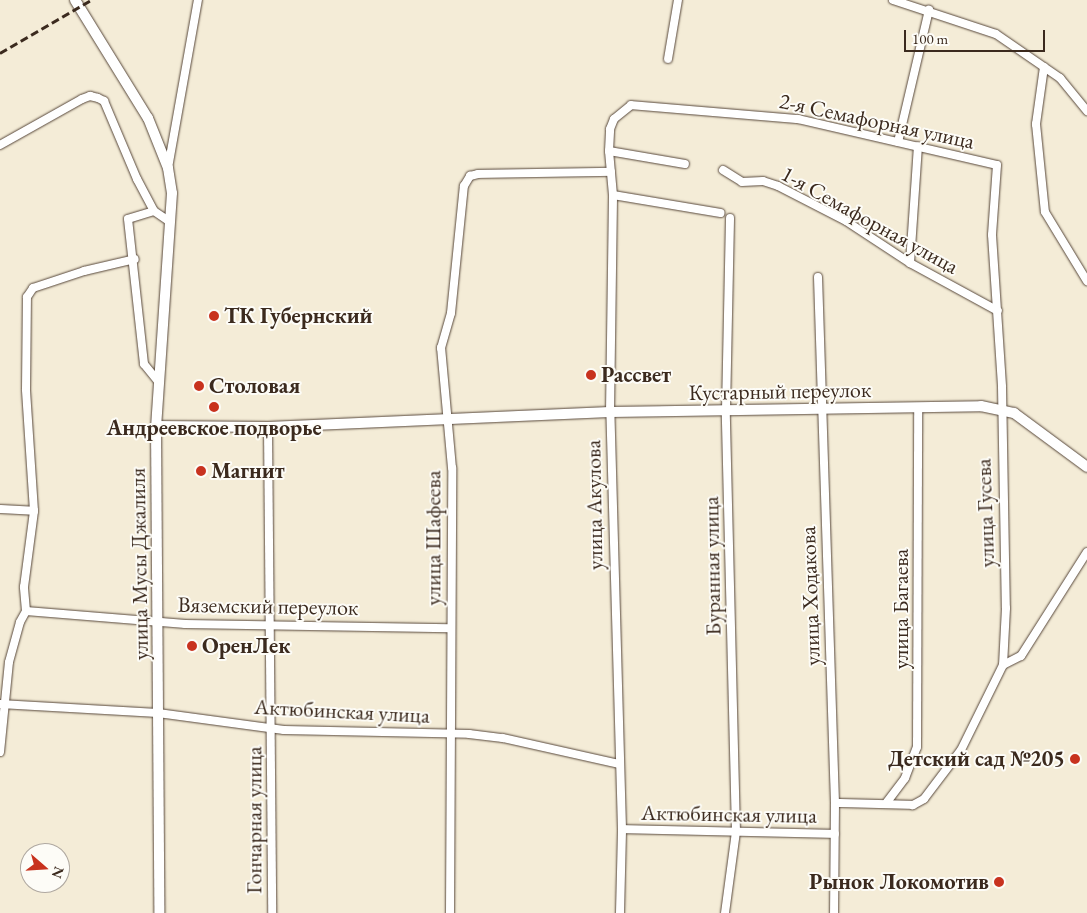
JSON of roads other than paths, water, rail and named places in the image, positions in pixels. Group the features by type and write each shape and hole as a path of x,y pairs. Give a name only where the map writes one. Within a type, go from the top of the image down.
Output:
{"street":[{"name":"улица Мусы Джалиля","path":"75,0 148,118 168,168 172,193 157,380 156,426 158,713 156,816 158,913"},
{"path":"168,168 198,0"},
{"path":"668,59 678,0"},
{"path":"893,0 929,10 996,34 1060,78 1087,111"},
{"path":"898,142 929,10"},
{"path":"1044,67 1036,124 1045,212 1087,281"},
{"path":"0,145 82,99 90,96 98,98 104,101 137,179 154,211 170,220"},
{"name":"2-я Семафорная улица","path":"631,105 798,119 996,165"},
{"name":"улица Акулова","path":"620,913 622,829 610,412 613,195 609,151 610,129 614,119 631,105"},
{"path":"910,263 918,146"},
{"path":"609,151 685,164"},
{"name":"улица Гусева","path":"887,802 913,805 924,799 960,750 1003,665 1006,608 1002,528 1002,409 998,311 992,234 996,165"},
{"name":"1-я Семафорная улица","path":"723,170 742,182 763,181 778,186 846,221 910,263 998,311"},
{"name":"улица Шафеева","path":"450,913 449,734 452,468 446,419 441,348 451,313 464,186 470,176 478,174 611,172"},
{"path":"613,195 721,213"},
{"path":"154,211 128,219 135,259 139,330 144,364 157,380"},
{"name":"Буранная улица","path":"725,913 736,832 726,410 730,218"},
{"path":"0,752 2,704 9,662 20,622 26,611 24,587 34,512 26,388 26,297 33,288 84,271 135,259"},
{"name":"улица Ходакова","path":"818,277 820,409 835,803 834,913"},
{"name":"Кустарный переулок","path":"156,426 268,427 610,412 982,406 1002,409 1014,414 1087,467"},
{"name":"улица Багаева","path":"887,802 905,778 917,747 918,407"},
{"name":"Гончарная улица","path":"268,427 272,729 272,913"},
{"path":"0,509 34,512"},
{"path":"1003,665 1021,656 1084,563 1087,552"},
{"name":"Вяземский переулок","path":"26,611 157,620 185,624 450,628"},
{"name":"Актюбинская улица","path":"2,704 158,713 272,729 449,734 503,738 619,764"},
{"name":"Актюбинская улица","path":"835,803 887,802"},
{"name":"Актюбинская улица","path":"622,829 835,834"}],"railway":[{"path":"0,53 91,0"}],"place":[{"name":"ТК Губернский","path":"214,316"},
{"name":"Рассвет","path":"591,375"},
{"name":"Столовая","path":"199,386"},
{"name":"Андреевское подворье","path":"214,407"},
{"name":"Магнит","path":"201,471"},
{"name":"ОренЛек","path":"192,646"},
{"name":"Детский сад №205","path":"1075,759"},
{"name":"Рынок Локомотив","path":"999,882"}]}
